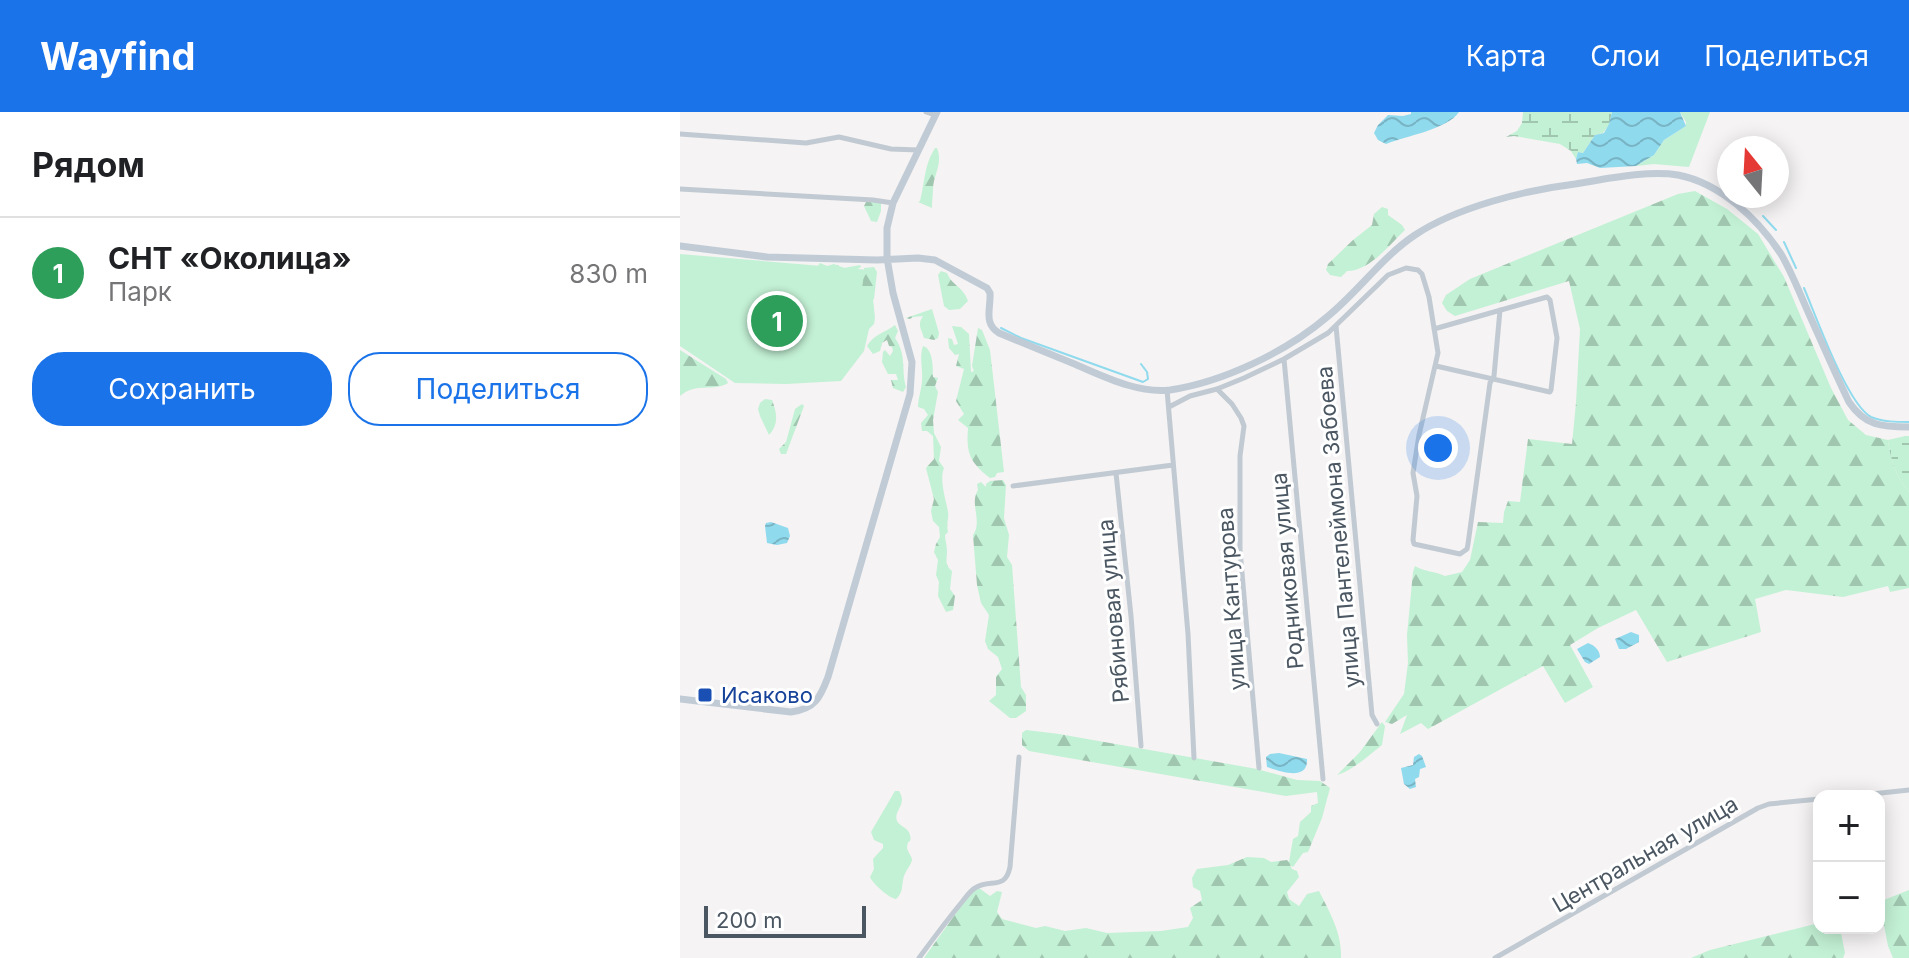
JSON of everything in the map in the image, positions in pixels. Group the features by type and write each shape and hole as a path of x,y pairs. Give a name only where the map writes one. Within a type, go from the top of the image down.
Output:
{"street":[{"path":"680,699 791,712 808,708 822,694 910,394 912,362 893,293 887,258 887,228 893,203 936,114 926,112"},
{"path":"680,134 806,143 839,137 891,149 919,150"},
{"path":"680,246 767,257 935,260 974,280 990,293 988,317 994,330 999,333 1112,380 1152,390 1167,390 1218,377 1276,352 1326,318 1400,247 1431,225 1522,193 1574,184 1676,175 1706,185 1737,206 1780,252 1849,402 1857,413 1867,421 1884,426 1909,427"},
{"path":"680,189 893,203"},
{"path":"1169,407 1284,359 1336,326 1388,275 1406,268 1414,269 1422,274 1429,297 1437,346 1436,366 1413,473 1417,496 1414,544 1460,554 1467,549 1494,376 1500,310"},
{"path":"1434,329 1547,297 1557,338 1551,390 1546,392 1436,366"},
{"name":"улица Пантелеймона Забоева","path":"1336,326 1372,715 1377,724"},
{"name":"Родниковая улица","path":"1284,359 1323,779"},
{"name":"улица Кантурова","path":"1217,389 1232,404 1244,426 1240,456 1240,550 1259,768"},
{"path":"1167,390 1188,634 1194,758"},
{"path":"1013,486 1173,465"},
{"name":"Рябиновая улица","path":"1116,473 1141,746"},
{"path":"919,958 972,889 1000,882 1007,876 1019,757"},
{"path":"1885,793 1909,790"},
{"name":"Центральная улица","path":"1495,958 1758,808 1813,800"}],"green space":[{"path":"1523,112 1612,112 1603,133 1595,135 1583,153 1578,152 1576,159 1571,151 1560,144 1506,137 1517,131"},
{"path":"1680,112 1710,112 1689,167 1636,166 1654,155 1664,140 1686,126"},
{"path":"935,148 939,159 932,208 918,202"},
{"path":"1695,191 1717,203 1717,208 1727,209 1758,234 1784,277 1831,388 1848,420 1866,435 1888,440 1894,467 1909,492 1909,588 1890,592 1888,586 1843,597 1786,590 1755,599 1761,632 1667,662 1636,610 1570,645 1593,687 1565,703 1543,666 1428,729 1421,723 1400,734 1407,715 1392,724 1385,722 1404,694 1415,566 1445,576 1462,572 1470,560 1478,522 1503,523 1508,501 1520,502 1528,439 1572,444 1580,329 1569,281 1455,316 1442,303 1446,295 1470,279 1678,194"},
{"path":"867,200 881,200 877,222 871,221 864,206"},
{"path":"1382,207 1388,209 1388,215 1405,230 1364,267 1347,271 1341,277 1330,275 1326,270 1328,264 1372,225 1374,214"},
{"path":"680,254 870,270 875,318 864,351 841,381 735,383 680,346"},
{"path":"820,263 844,268 861,267 848,278 840,273 829,275 827,270 817,267"},
{"path":"874,267 877,272 874,299 871,301 863,298 862,287 864,268"},
{"path":"941,271 947,273 966,296 968,301 960,309 949,310 944,306 938,275"},
{"path":"932,309 939,333 934,340 924,338 920,324 923,316 906,318"},
{"path":"895,325 906,387 903,392 893,388 891,380 898,380 896,374 888,374 882,362 885,350 890,356 893,351 887,340 882,343 880,351 873,354 867,346 876,336"},
{"path":"952,326 961,327 969,334 971,372 974,371 972,366 978,328 982,330 990,350 1004,472 997,473 995,477 990,478 974,462 969,451 968,428 958,420 964,414 956,401 964,369 956,366 959,354 955,355 949,348 948,338 954,345 958,344"},
{"path":"923,346 931,354 933,377 938,378 935,386 938,392 934,433 941,447 939,461 944,468 948,515 946,562 952,571 950,589 955,596 953,610 946,612 938,596 938,560 934,552 940,537 939,527 933,521 931,511 934,499 926,468 934,459 933,436 922,431 921,423 928,415 918,407"},
{"path":"680,350 728,383 692,389 680,396"},
{"path":"765,399 772,400 776,414 776,423 769,435 758,409"},
{"path":"802,404 804,406 786,454 781,454 779,449 786,442 795,409"},
{"path":"1909,436 1909,492 1894,467 1888,440"},
{"path":"1003,480 1006,485 1004,518 1009,535 1007,557 1012,565 1021,687 1026,695 1026,711 1016,718 1010,718 989,701 996,695 996,677 1002,669 998,657 988,649 985,641 989,615 981,603 977,585 973,535 977,524 977,484 981,482 986,487 990,481"},
{"path":"1382,722 1385,726 1382,745 1355,766 1337,775 1360,752"},
{"path":"1026,730 1257,769 1297,780 1320,781 1330,788 1308,852 1303,853 1293,867 1290,865 1299,877 1287,892 1289,899 1299,906 1307,894 1319,891 1337,932 1341,958 924,958 971,892 979,888 990,896 997,891 1002,892 997,912 1002,919 1036,928 1045,926 1065,931 1086,928 1107,933 1188,927 1193,918 1190,908 1202,900 1200,891 1193,887 1192,878 1197,869 1228,865 1247,857 1289,862 1300,822 1311,812 1311,806 1318,803 1317,792 1286,796 1029,751 1022,745 1022,733"},
{"path":"895,791 899,791 902,800 897,821 909,832 911,839 907,847 912,859 896,899 870,877 874,869 873,859 883,848 871,832"},
{"path":"1909,890 1909,958 1893,958 1888,946 1885,900"},
{"path":"1813,924 1813,934 1841,934 1845,953 1843,958 1691,958 1710,950"}],"water":[{"path":"1411,112 1459,112 1446,123 1426,131 1386,144 1378,140 1374,133 1388,115 1403,116"},
{"path":"1612,112 1680,112 1686,126 1664,140 1654,155 1636,166 1600,168 1587,163 1577,164 1578,152 1583,153 1595,135 1604,133"},
{"path":"771,522 788,528 790,536 787,543 767,543 765,526"},
{"path":"1631,632 1639,635 1639,642 1619,649 1615,639"},
{"path":"1588,643 1596,648 1600,657 1589,664 1577,649"},
{"path":"1279,753 1307,759 1306,766 1299,773 1267,767 1266,757"},
{"path":"1419,754 1426,767 1420,769 1419,777 1415,779 1416,787 1410,789 1404,784 1401,768 1413,765 1414,757"}],"waterway":[{"path":"1763,216 1776,230"},
{"path":"1784,242 1796,268"},
{"path":"1804,288 1842,378 1862,409 1876,419 1909,422"},
{"path":"1001,328 1143,382 1148,379 1141,364"}],"place":[{"name":"СНТ «Околица»","path":"777,321"},
{"name":"Исаково","path":"705,695"}]}
